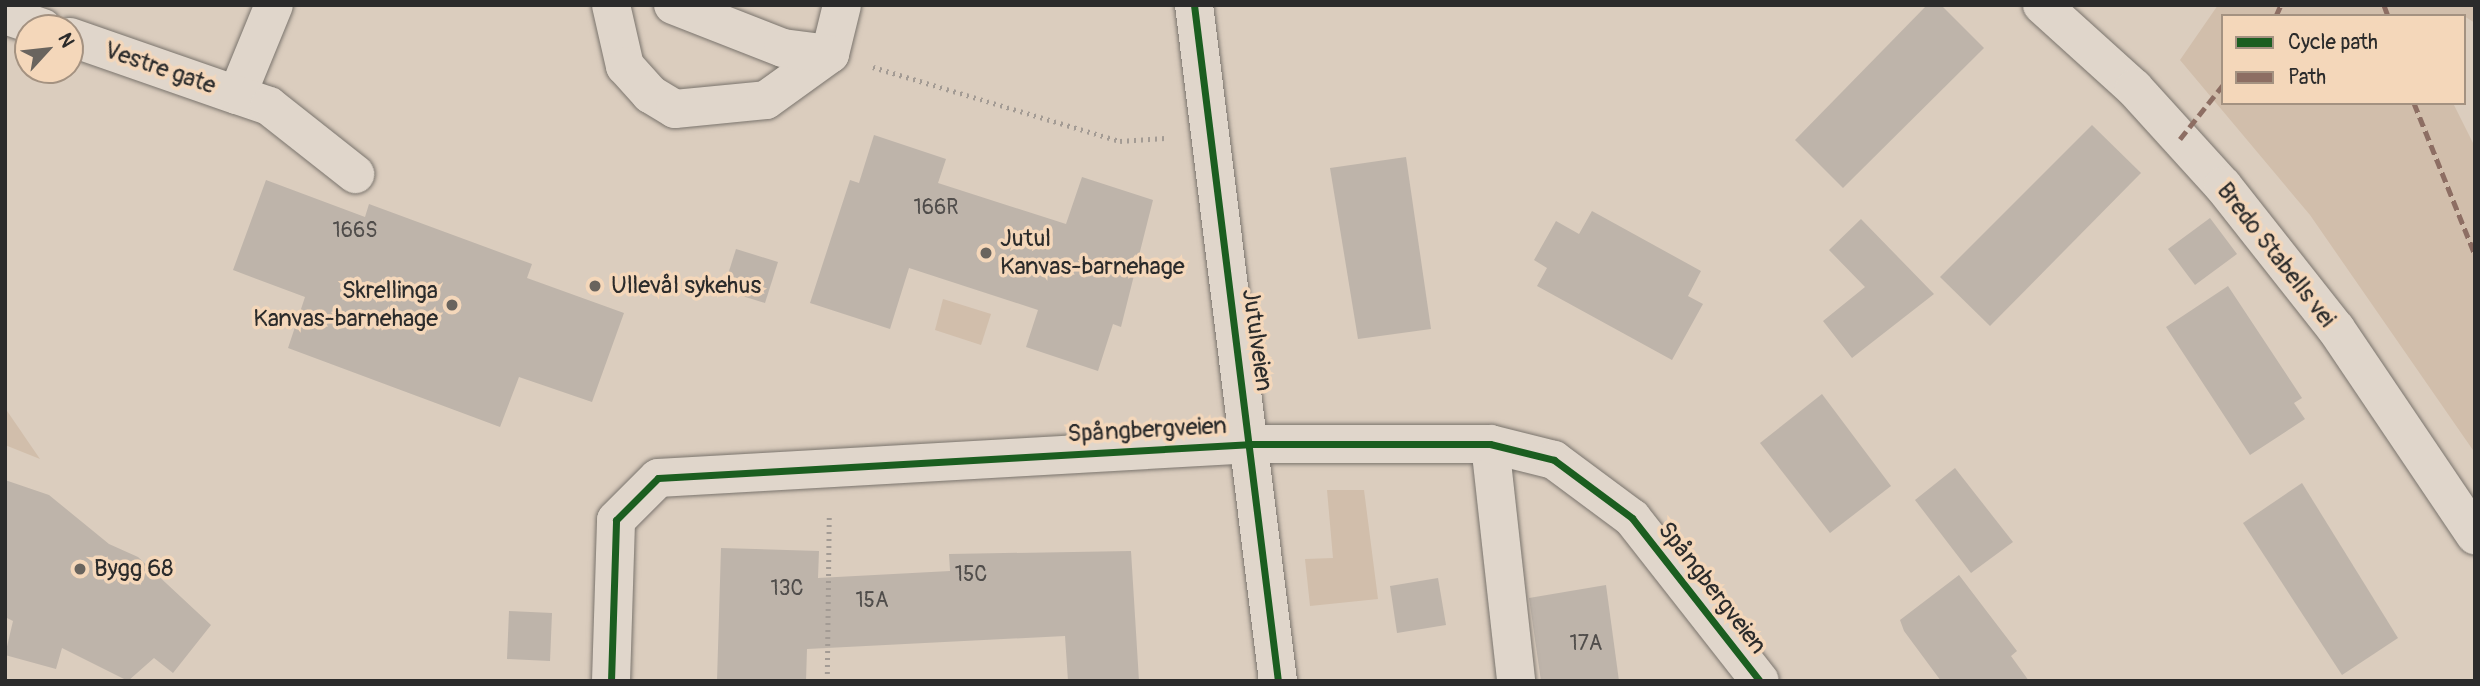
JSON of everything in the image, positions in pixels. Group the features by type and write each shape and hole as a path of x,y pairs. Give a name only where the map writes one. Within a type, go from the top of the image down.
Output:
{"street":[{"name":"Vestre gate","path":"84,42 237,95 274,5"},
{"path":"611,5 625,66 650,94 675,109 766,100 830,54 842,5"},
{"path":"673,5 783,48 830,54"},
{"name":"Jutulveien","path":"1194,5 1208,135 1253,444 1278,681"},
{"name":"Bredo Stabells vei","path":"2042,5 2134,88 2223,186 2336,329 2475,535"},
{"path":"237,95 269,106 355,174"},
{"name":"Spångbergveien","path":"611,681 616,520 632,498 659,478 829,466 1253,444 1490,444 1554,460 1632,518 1760,681"},
{"path":"1490,444 1516,681"}],"path":[{"path":"830,54 1120,141 1208,135"},
{"path":"827,681 829,466"}],"shaded area":[{"path":"2218,5 2475,5 2475,23 2466,17 2466,14 2221,14 2221,105 2454,105 2475,147 2475,453 2310,215 2180,60"},
{"path":"943,299 991,314 981,345 935,330"},
{"path":"5,408 40,459 5,445"},
{"path":"1327,490 1364,490 1378,599 1310,606 1305,559 1333,558"}],"building":[{"path":"1927,5 1941,5 1984,48 1843,188 1795,140"},
{"path":"2092,125 2141,173 1990,326 1940,277"},
{"name":"Jutul Kanvas-barnehage","path":"874,135 946,159 938,183 1066,224 1082,177 1153,200 1121,327 1113,324 1098,371 1026,347 1038,310 909,268 890,329 810,303 850,180 859,183"},
{"path":"1406,157 1431,329 1358,339 1330,168"},
{"name":"Skrellinga Kanvas-barnehage","path":"266,180 365,217 369,204 532,264 527,278 624,313 592,402 519,377 500,427 288,348 305,297 233,270"},
{"path":"1592,211 1701,271 1688,296 1703,304 1672,360 1537,286 1547,268 1534,260 1556,221 1579,234"},
{"path":"2210,218 2237,254 2195,285 2168,249"},
{"path":"1861,219 1934,294 1852,358 1823,321 1865,287 1829,250"},
{"path":"736,249 778,262 765,303 723,290"},
{"path":"2228,286 2302,398 2294,403 2305,419 2250,455 2166,327"},
{"path":"1822,394 1891,486 1830,533 1760,443"},
{"path":"1955,468 2013,542 1971,573 1915,500"},
{"name":"Bygg 68","path":"5,480 49,495 109,544 138,557 211,625 173,673 154,658 128,681 62,648 56,669 5,655 13,621 5,617"},
{"path":"2302,483 2398,638 2342,675 2243,523"},
{"path":"721,548 819,551 818,578 950,571 949,554 1131,551 1139,681 1068,681 1065,636 807,649 806,681 717,681"},
{"path":"1959,575 2017,651 2011,656 2029,681 1941,681 1904,631 1900,620"},
{"path":"1438,578 1446,625 1397,633 1390,586"},
{"path":"1606,585 1619,681 1541,681 1529,598"},
{"path":"509,611 552,613 550,661 507,659"}],"marked path":[{"path":"2277,14 2281,5"},
{"path":"2384,5 2387,14"},
{"path":"2180,139 2221,88"},
{"path":"2415,105 2475,255"}],"cycle path":[{"path":"1194,5 1278,681"},
{"path":"611,681 616,520 658,478 1253,444 1490,444 1554,460 1632,518 1760,681"}],"place":[{"name":"Jutul Kanvas-barnehage","path":"986,253"},
{"name":"Ullevål sykehus","path":"595,286"},
{"name":"Skrellinga Kanvas-barnehage","path":"452,305"},
{"name":"Bygg 68","path":"80,569"}]}
